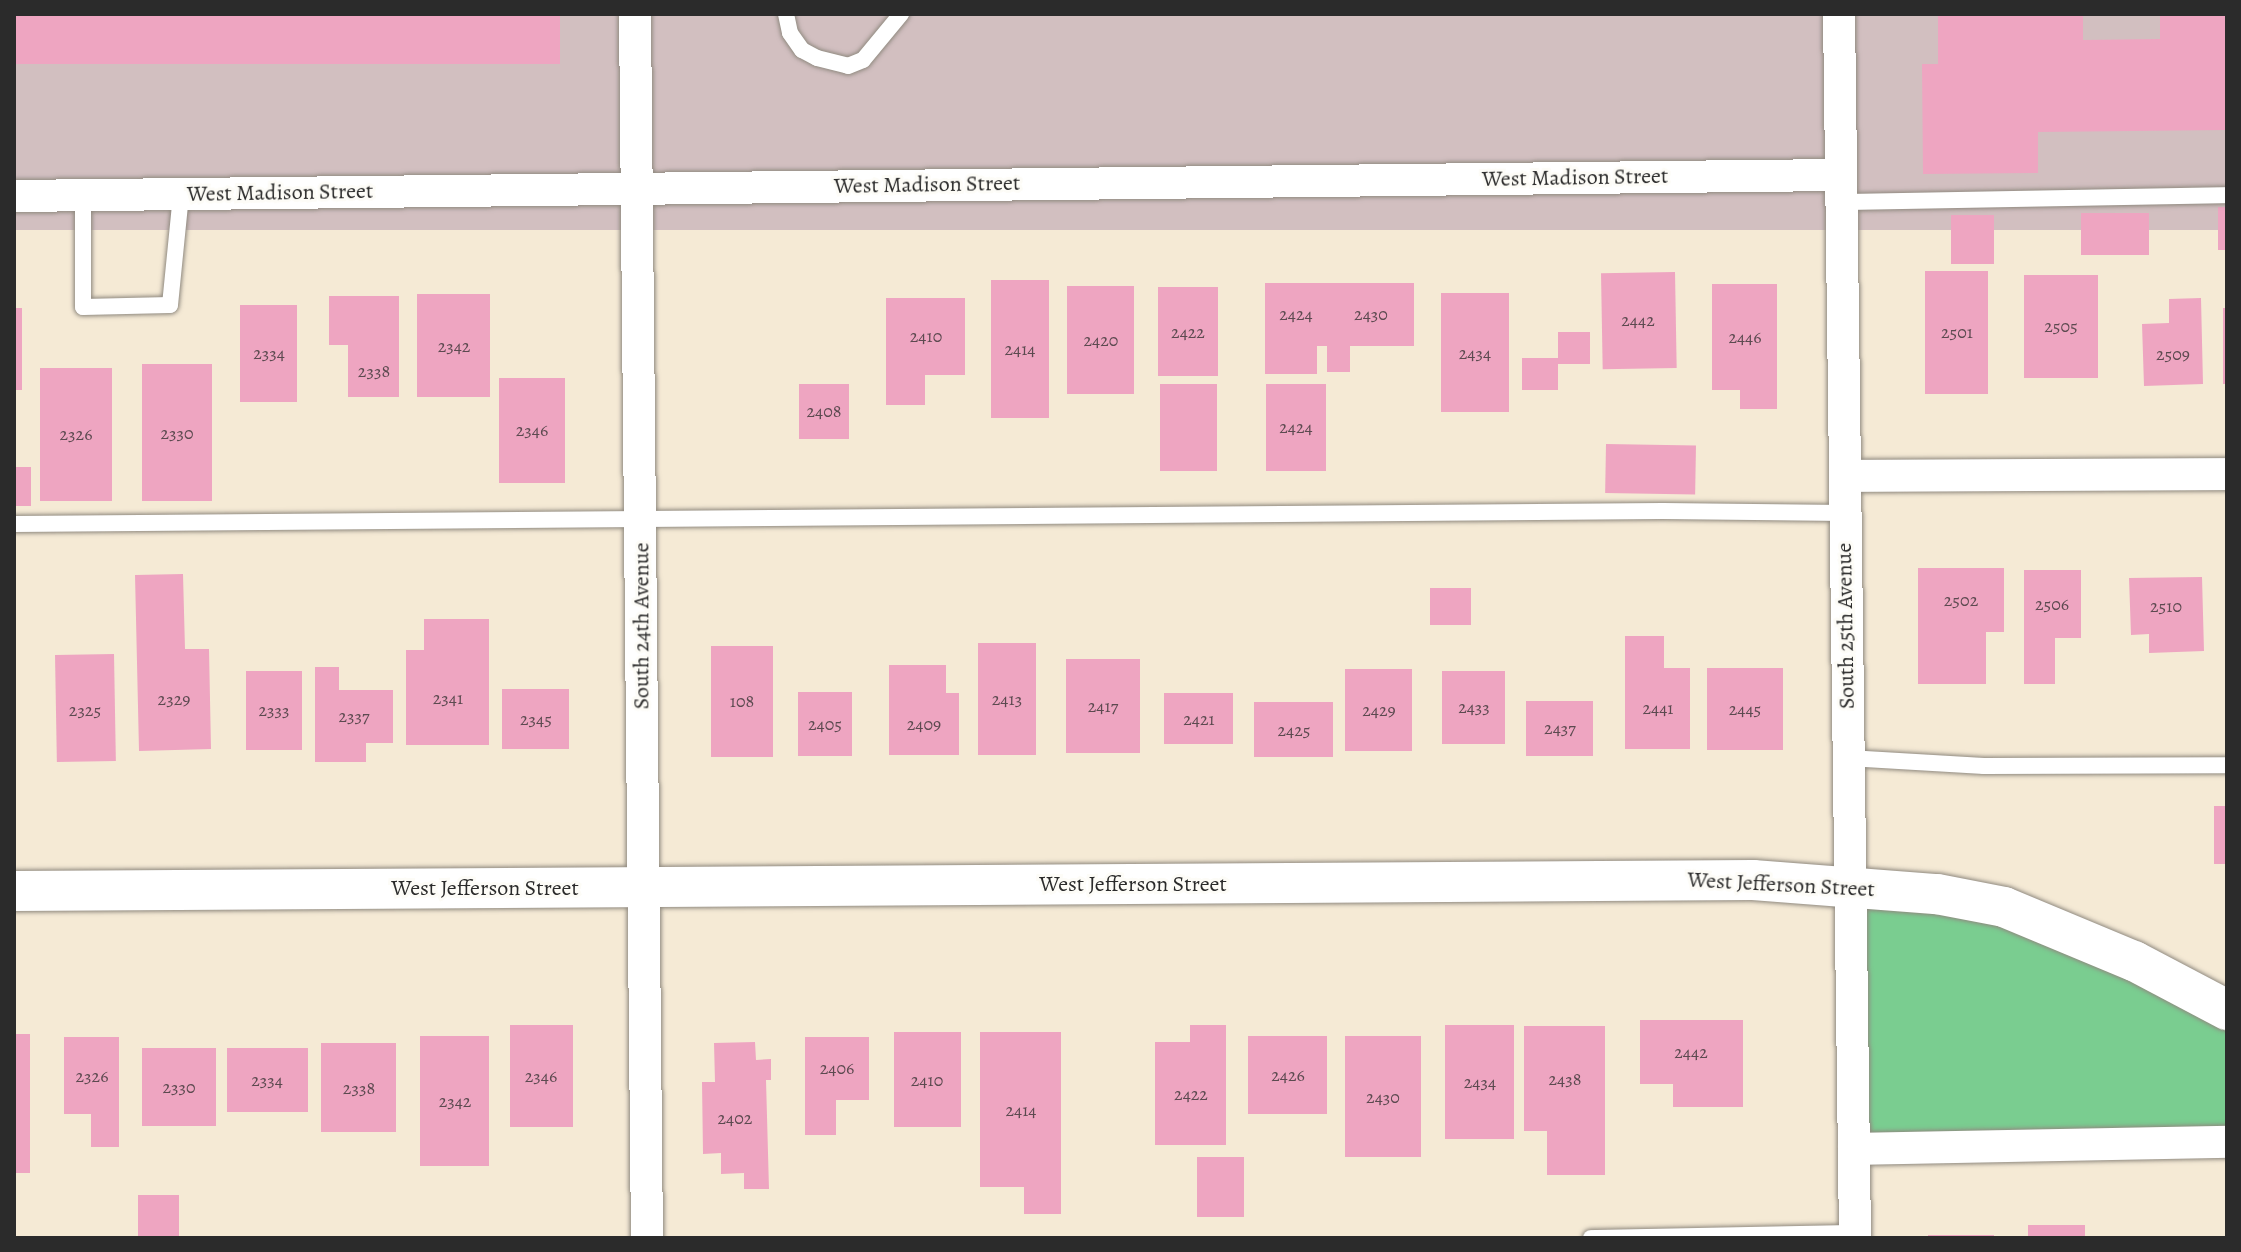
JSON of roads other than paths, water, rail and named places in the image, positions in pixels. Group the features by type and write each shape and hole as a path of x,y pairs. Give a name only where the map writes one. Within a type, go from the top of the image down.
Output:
{"street":[{"name":"South 24th Avenue","path":"635,14 647,1238"},
{"name":"South 25th Avenue","path":"1839,14 1855,1236"},
{"name":"West Madison Street","path":"14,196 637,189 1841,188"},
{"path":"1845,476 2227,474"},
{"name":"West Jefferson Street","path":"14,891 1737,880 1937,894 2004,907 2134,961 2227,1010"},
{"path":"1854,1149 2227,1142"}],"lane":[{"path":"786,14 790,33 802,50 817,58 848,66 863,60 901,14"},
{"path":"1841,188 2227,195"},
{"path":"83,195 83,307 170,305 181,194"},
{"path":"14,524 642,517 1845,513"},
{"path":"1848,758 1984,766 2227,765"},
{"path":"1591,1238 1855,1236"}]}
